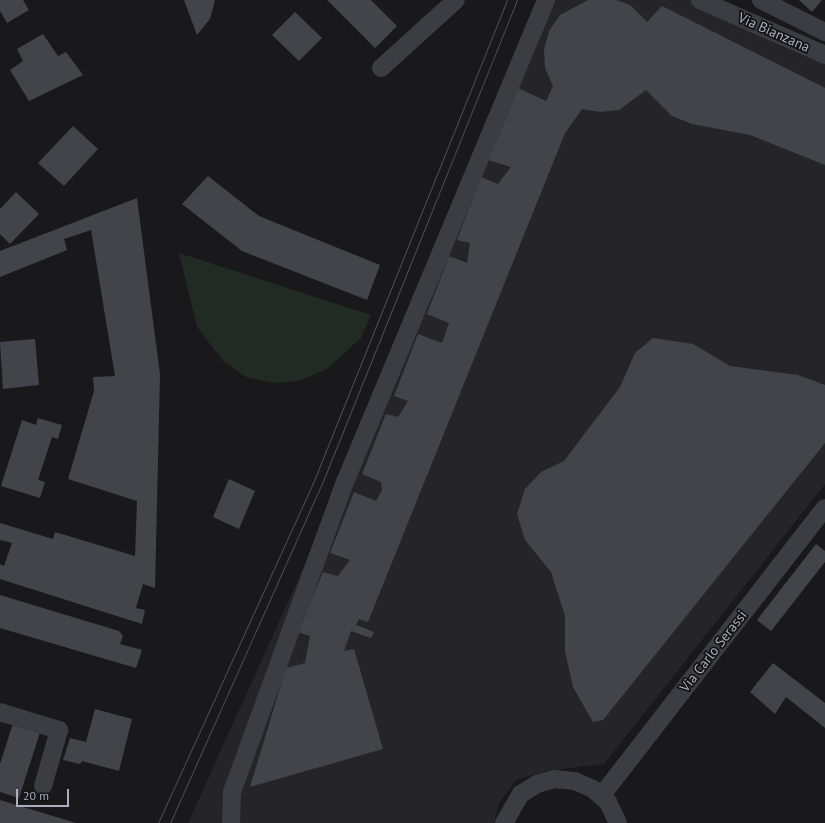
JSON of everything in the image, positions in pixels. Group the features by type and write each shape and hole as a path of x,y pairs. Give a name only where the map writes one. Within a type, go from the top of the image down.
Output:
{"street":[{"path":"381,68 456,0"},
{"path":"231,823 232,792 345,482 546,0"},
{"name":"Via Bianzana","path":"700,0 825,55"},
{"name":"Via Bianzana","path":"761,0 825,32"},
{"name":"Via Carlo Serassi","path":"602,795 825,508"},
{"path":"0,712 59,730 42,786"},
{"path":"504,823 525,783 567,779 586,784 602,795 618,823"}],"shaded area":[{"path":"537,0 706,0 825,62 825,484 604,764 551,770 516,780 499,803 494,823 188,823 301,573"},
{"path":"179,253 371,315 361,338 327,369 299,381 273,383 246,377 224,362 197,327"}],"building":[{"path":"0,0 23,0 29,10 7,23 0,11"},
{"path":"184,0 215,0 210,19 197,35"},
{"path":"327,0 371,0 397,26 375,48"},
{"path":"588,0 616,0 630,5 647,22 662,6 825,88 825,165 750,135 692,124 672,116 646,90 619,110 600,112 582,109 565,133 368,622 359,619 356,625 374,632 371,638 351,631 344,651 354,649 383,749 250,787 286,668 305,663 310,636 298,632 323,572 338,576 350,560 330,553 354,492 376,501 382,490 381,482 362,474 386,414 398,417 408,401 394,396 418,334 442,343 449,323 427,314 449,256 467,263 470,243 457,240 481,177 498,184 511,167 488,160 518,88 546,101 553,86 545,68 544,49 549,31 560,15"},
{"path":"799,0 822,0 812,12"},
{"path":"295,12 322,38 299,61 272,35"},
{"path":"43,34 58,56 66,52 83,75 29,101 10,70 23,61 17,49"},
{"path":"73,126 98,149 64,186 38,163"},
{"path":"208,176 259,216 380,265 367,300 242,251 182,204"},
{"path":"16,192 39,214 10,244 0,234 0,209"},
{"path":"137,198 160,374 155,588 143,584 136,608 145,610 142,624 0,579 0,564 4,566 12,543 0,540 0,523 53,539 55,532 135,556 137,501 68,479 94,391 93,377 115,376 91,230 64,239 67,250 0,277 0,251"},
{"path":"653,338 693,344 730,366 798,375 825,385 825,443 603,720 593,722 573,687 565,651 565,616 551,572 525,540 517,514 525,489 541,472 564,461 620,387 635,353"},
{"path":"35,339 39,385 3,389 0,342"},
{"path":"38,418 62,425 58,439 52,437 38,480 45,482 40,498 1,486 22,420 36,425"},
{"path":"229,479 255,491 239,529 213,517"},
{"path":"816,544 825,551 825,562 771,631 757,620"},
{"path":"0,595 119,631 123,636 120,644 142,650 136,668 0,628"},
{"path":"773,663 825,703 825,728 786,697 775,714 750,692"},
{"path":"95,709 132,719 119,771 82,761 80,764 63,760 70,738 86,742"},
{"path":"15,717 42,726 19,798 0,792 0,764"},
{"path":"0,800 76,823 0,823"}],"tram line":[{"path":"158,823 313,483 507,0"},
{"path":"170,823 321,486 517,0"}]}
